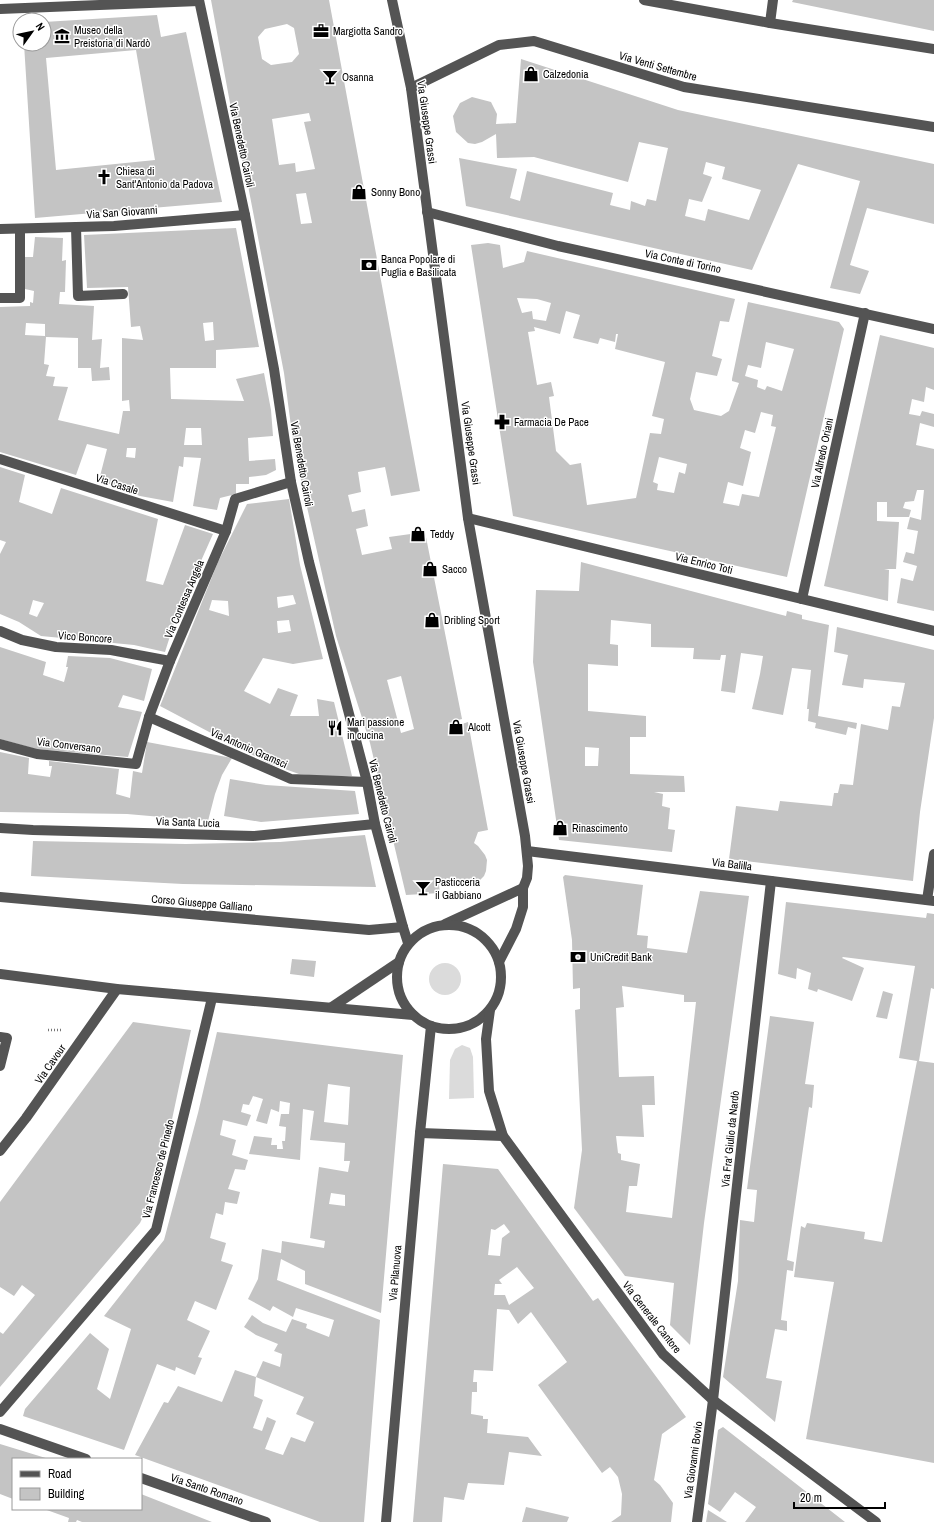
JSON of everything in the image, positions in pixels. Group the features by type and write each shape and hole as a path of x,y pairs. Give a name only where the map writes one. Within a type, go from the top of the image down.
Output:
{"street":[{"path":"0,9 199,0"},
{"name":"Via Benedetto Cairoli","path":"199,0 245,214 274,370 291,482 309,562 367,782 375,824 408,943"},
{"name":"Via Giuseppe Grassi","path":"392,0 411,88 468,518 527,851 528,866 527,878 523,888 523,907 516,929 499,962"},
{"path":"644,0 770,23 934,49"},
{"path":"770,23 773,0"},
{"name":"Via Venti Settembre","path":"411,88 499,45 534,41 684,87 934,127"},
{"name":"Via Conte di Torino","path":"428,212 558,246 934,329"},
{"name":"Via San Giovanni","path":"0,229 114,226 245,214"},
{"path":"76,227 78,296 123,294"},
{"path":"0,298 20,298 20,229"},
{"name":"Via Alfredo Oriani","path":"802,599 865,313"},
{"name":"Via Casale","path":"0,459 226,531"},
{"name":"Via Contessa Angela","path":"136,764 149,717 170,661 226,531 235,499 291,482"},
{"name":"Via Enrico Toti","path":"468,518 934,631"},
{"name":"Vico Boncore","path":"0,631 22,640 56,648 111,650 170,661"},
{"name":"Via Antonio Gramsci","path":"149,717 291,779 367,782"},
{"name":"Via Conversano","path":"0,744 37,754 136,764"},
{"name":"Via Santa Lucia","path":"0,828 253,836 375,824"},
{"name":"Via Balilla","path":"527,851 931,900"},
{"path":"931,900 934,854"},
{"name":"Via Fra' Giulio da Nardò","path":"713,1400 771,881"},
{"path":"445,924 463,926 479,934 491,947 499,962 501,979 498,995 490,1010 478,1020 463,1027 447,1029 431,1026 413,1015 404,1004 398,991 396,977 402,952 408,943 431,927 445,924 523,888"},
{"name":"Corso Giuseppe Galliano","path":"0,897 369,930 403,927"},
{"path":"332,1008 399,962"},
{"path":"0,974 117,989 413,1015"},
{"name":"Via Cavour","path":"0,1151 26,1118 117,989"},
{"name":"Via Francesco de Pinedo","path":"0,1412 156,1230 212,998"},
{"name":"Via Generale Cantore","path":"490,1010 486,1039 489,1091 503,1136 663,1354 713,1400 876,1522"},
{"name":"Via Pilanuova","path":"386,1522 420,1133 431,1026"},
{"path":"0,1037 7,1038 0,1066"},
{"path":"420,1133 503,1136"},
{"name":"Via Giovanni Bovio","path":"697,1522 713,1400"},
{"path":"0,1429 83,1458"},
{"name":"Via Santo Romano","path":"142,1478 266,1522"}],"shaded area":[{"path":"442,963 448,963 457,967 461,979 457,991 448,995 442,995 433,991 429,982 429,976 433,967"},
{"path":"462,1045 470,1048 473,1057 474,1098 449,1099 450,1060 455,1049"}],"building":[{"path":"211,0 329,0 420,491 391,496 385,467 358,472 361,492 348,495 352,512 365,509 368,526 356,529 362,555 392,549 389,537 425,532 462,719 458,720 459,725 468,722 488,830 478,832 474,843 485,855 487,860 486,871 484,876 479,881 471,885 461,886 447,878 439,885 440,893 406,895 370,743 336,636 294,449 284,373 245,170 237,141","holes":["287,24 294,28 299,54 292,62 271,65 262,59 258,37 265,29","309,113 311,121 304,122 315,169 296,172 295,163 279,165 272,119","306,193 312,223 301,224 296,194","401,676 414,729 401,733 387,680"]},
{"path":"793,0 934,0 934,31 792,2"},
{"path":"157,15 161,37 186,32 222,202 35,218 25,52 52,52 52,22","holes":["136,50 155,160 56,170 46,58"]},
{"path":"521,59 678,110 934,164 934,224 867,208 850,265 869,271 860,294 830,288 860,181 798,164 752,270 466,206 459,158 517,169 510,198 520,201 527,171 613,193 610,205 630,210 631,201 645,206 647,199 656,201 668,148 639,142 628,182 534,157 497,158 496,134 482,142 475,144 468,143 456,132 453,116 460,103 472,97 491,102 497,114 496,124 516,123","holes":["706,162 725,167 722,179 761,190 749,220 708,209 705,221 685,216 689,199 702,202 712,177 703,174"]},
{"path":"236,228 259,347 216,350 216,368 170,368 171,399 244,401 236,379 264,373 271,410 273,436 248,438 249,461 275,459 276,470 266,475 249,477 249,484 236,484 236,494 220,498 217,510 193,506 201,458 184,457 183,467 179,466 173,502 140,496 99,480 107,449 87,444 76,475 0,452 0,307 30,306 30,302 33,303 34,291 25,289 25,257 33,257 35,237 63,238 62,261 66,260 65,292 60,292 59,304 94,306 92,340 102,339 100,368 109,367 110,380 92,381 91,368 78,368 78,338 46,337 44,364 49,365 46,376 55,377 53,386 68,387 58,420 119,434 123,411 130,411 129,400 122,401 122,338 143,340 140,326 131,327 128,287 87,288 84,235","holes":["213,322 214,340 205,341 203,323","26,323 45,324 45,336 25,335","186,428 201,428 202,445 184,445","127,448 136,448 135,458 126,457"]},
{"path":"488,243 500,245 503,268 524,262 527,251 735,299 729,322 720,321 712,356 722,359 717,376 696,372 690,399 694,410 721,416 729,411 739,383 732,381 732,379 748,302 839,322 844,329 787,577 513,516 471,245","holes":["517,298 537,299 551,303 546,321 533,319 532,311 522,313","566,311 580,315 573,338 598,344 600,338 615,342 616,334 618,334 615,349 665,362 652,416 664,419 661,434 650,433 636,498 587,505 581,463 570,465 556,451 549,397 554,396 551,382 537,385 528,332 535,331 534,327 560,334","766,342 794,349 782,391 767,386 765,390 757,387 758,380 745,376 748,365 761,368","761,412 773,415 771,426 776,427 759,497 742,494 739,506 723,503 728,482 743,486 751,452 740,448 745,430 755,433","659,457 687,464 685,474 679,472 674,493 657,490 658,484 653,482"]},
{"path":"880,335 934,348 934,390 926,387 924,402 912,399 909,414 920,416 922,411 934,414 934,427 920,423 916,445 934,449 934,611 897,603 901,578 913,581 917,566 903,562 906,552 914,554 918,531 907,529 910,517 921,520 924,490 917,490 914,501 905,502 903,508 911,510 909,517 887,517 887,502 877,502 877,521 899,522 896,569 884,569 889,570 888,601 824,586"},
{"path":"0,467 25,475 19,502 52,514 61,488 158,519 146,581 163,585 185,525 213,534 176,617 165,652 134,645 41,636 19,622 0,614 0,554 6,542 0,540","holes":["33,600 44,603 37,617 29,614"]},
{"path":"289,499 300,565 323,659 293,664 263,658 244,691 270,704 278,688 298,695 290,716 319,716 317,699 334,702 352,776 319,776 299,774 268,763 160,706 218,562 247,504","holes":["293,595 296,604 278,608 277,597","212,600 228,601 229,616 209,610","289,620 291,631 278,633 277,621"]},
{"path":"581,562 786,616 787,611 802,615 802,619 829,625 818,716 857,723 856,729 848,727 846,735 815,728 816,723 808,721 809,709 807,709 811,670 792,668 783,715 752,709 763,656 741,653 735,693 721,691 726,655 721,655 720,660 693,659 694,648 651,647 651,624 611,620 610,644 618,645 618,666 588,664 588,711 646,716 646,737 630,737 630,774 684,776 685,792 654,792 663,794 662,806 670,808 668,829 675,830 672,852 559,840 533,662 536,590 579,591","holes":["585,747 599,748 598,766 585,766"]},
{"path":"837,627 934,650 934,718 920,812 913,881 729,859 736,806 778,811 780,801 832,806 834,793 838,793 840,784 853,785 861,724 888,730 892,706 900,707 905,683 864,679 863,688 842,685 848,655 834,652"},
{"path":"0,647 46,662 43,675 64,682 68,667 66,667 68,656 110,658 152,669 144,701 123,695 118,707 142,712 128,757 36,749 0,739"},
{"path":"147,742 232,758 222,775 208,821 127,814 0,812 0,752 29,758 28,774 50,777 52,766 49,766 49,761 119,769 116,794 130,798 133,771 142,773"},
{"path":"230,779 266,785 355,791 359,814 261,822 224,816"},
{"path":"365,835 376,887 183,884 31,876 33,841 186,844 280,842"},
{"path":"565,875 643,885 637,935 648,936 647,948 687,953 700,891 749,896 704,1223 690,1345 670,1325 674,1283 625,1276 574,1208 582,1150 575,1010 580,1009 580,988 573,989 572,940 563,877","holes":["622,986 684,995 684,1002 696,1002 672,1218 626,1212 629,1186 637,1186 640,1164 621,1160 621,1154 618,1153 616,1136 644,1137 642,1105 655,1105 654,1076 619,1077 616,1008 624,1007"]},
{"path":"786,902 926,918 927,913 934,914 934,989 931,988 919,1061 934,1063 934,1463 806,1439 834,1282 794,1277 801,1226 805,1228 807,1223 865,1232 864,1239 882,1242 917,1061 899,1058 915,966 843,957 842,958 864,968 852,1001 818,989 817,992 808,989 811,973 797,968 796,979 778,974"},
{"path":"292,959 316,961 314,977 290,974"},
{"path":"883,991 893,994 887,1019 876,1017"},
{"path":"770,1016 814,1022 805,1084 814,1085 812,1108 809,1107 787,1260 794,1262 793,1271 787,1270 781,1320 787,1321 787,1331 775,1329 766,1378 782,1381 775,1422 723,1377 738,1281 740,1220 754,1222 757,1190 747,1189"},
{"path":"133,1022 191,1030 167,1143 148,1206 140,1223 0,1387 0,1332 3,1334 35,1295 22,1285 14,1296 0,1287 0,1202"},
{"path":"217,1032 403,1055 381,1313 305,1284 305,1271 281,1259 277,1280 380,1320 364,1522 320,1522 135,1455 164,1402 168,1403 178,1386 222,1402 235,1370 256,1377 263,1361 280,1367 282,1354 274,1351 278,1344 256,1335 244,1327 252,1315 263,1323 286,1332 292,1319 307,1324 306,1328 329,1337 334,1320 296,1308 293,1317 273,1306 270,1311 248,1299 258,1279 262,1249 281,1253 282,1241 324,1248 325,1241 310,1238 319,1167 348,1172 350,1161 344,1161 345,1143 310,1140 314,1111 303,1109 300,1160 249,1154 254,1136 272,1138 271,1145 277,1145 277,1149 283,1149 282,1141 285,1141 286,1127 279,1126 281,1114 289,1114 290,1103 280,1101 279,1112 271,1109 267,1124 256,1121 263,1099 253,1096 249,1105 243,1104 241,1112 251,1115 247,1126 223,1120 220,1135 236,1140 232,1155 248,1160 245,1170 235,1169 228,1189 240,1192 237,1204 225,1202 223,1215 216,1213 210,1238 226,1243 221,1261 233,1265 216,1310 195,1301 187,1320 210,1331 198,1357 202,1358 195,1375 176,1367 175,1371 157,1364 124,1450 23,1416 25,1409 90,1333 109,1349 97,1389 110,1399 131,1329 104,1316 164,1240 198,1113","holes":["328,1084 350,1087 348,1125 324,1122","331,1193 345,1195 345,1206 329,1204","256,1377 304,1397 296,1414 314,1422 305,1442 291,1437 283,1455 265,1449 276,1421 267,1417 262,1431 253,1428 263,1400 254,1396"]},
{"path":"443,1164 498,1169 593,1301 598,1298 686,1417 662,1434 654,1480 660,1485 673,1503 671,1522 611,1522 621,1515 622,1494 618,1477 610,1467 602,1473 538,1385 567,1362 531,1312 518,1324 509,1310 497,1309 493,1371 474,1370 473,1382 477,1382 477,1392 472,1392 471,1414 483,1416 483,1419 488,1419 487,1433 528,1437 542,1456 509,1452 504,1485 468,1483 464,1500 444,1497 442,1522 413,1522","holes":["504,1224 510,1232 502,1238 500,1256 488,1255 491,1229 495,1230","517,1267 534,1288 509,1305 505,1295 494,1295 495,1284 502,1284 499,1280"]},
{"path":"723,1427 845,1522 745,1522 756,1507 735,1492 720,1512 708,1504 718,1430"},
{"path":"0,1444 46,1458 12,1458 12,1499 0,1494"},
{"path":"142,1494 212,1522 82,1522 77,1520 76,1522 68,1522 69,1518 47,1510 142,1510"},
{"path":"526,1507 569,1517 567,1522 522,1522"},
{"path":"708,1510 727,1522 706,1522"}],"place":[{"name":"Margiotta Sandro","path":"321,31"},
{"name":"Museo della Preistoria di Nardò","path":"62,36"},
{"name":"Calzedonia","path":"531,74"},
{"name":"Osanna","path":"330,77"},
{"name":"Chiesa di Sant'Antonio da Padova","path":"104,177"},
{"name":"Sonny Bono","path":"359,192"},
{"name":"Banca Popolare di Puglia e Basilicata","path":"369,265"},
{"name":"Farmacia De Pace","path":"502,422"},
{"name":"Teddy","path":"418,534"},
{"name":"Sacco","path":"430,569"},
{"name":"Dribling Sport","path":"432,620"},
{"name":"Alcott","path":"456,727"},
{"name":"Mari passione in cucina","path":"335,728"},
{"name":"Rinascimento","path":"560,828"},
{"name":"Pasticceria il Gabbiano","path":"423,888"},
{"name":"UniCredit Bank","path":"578,957"}]}
